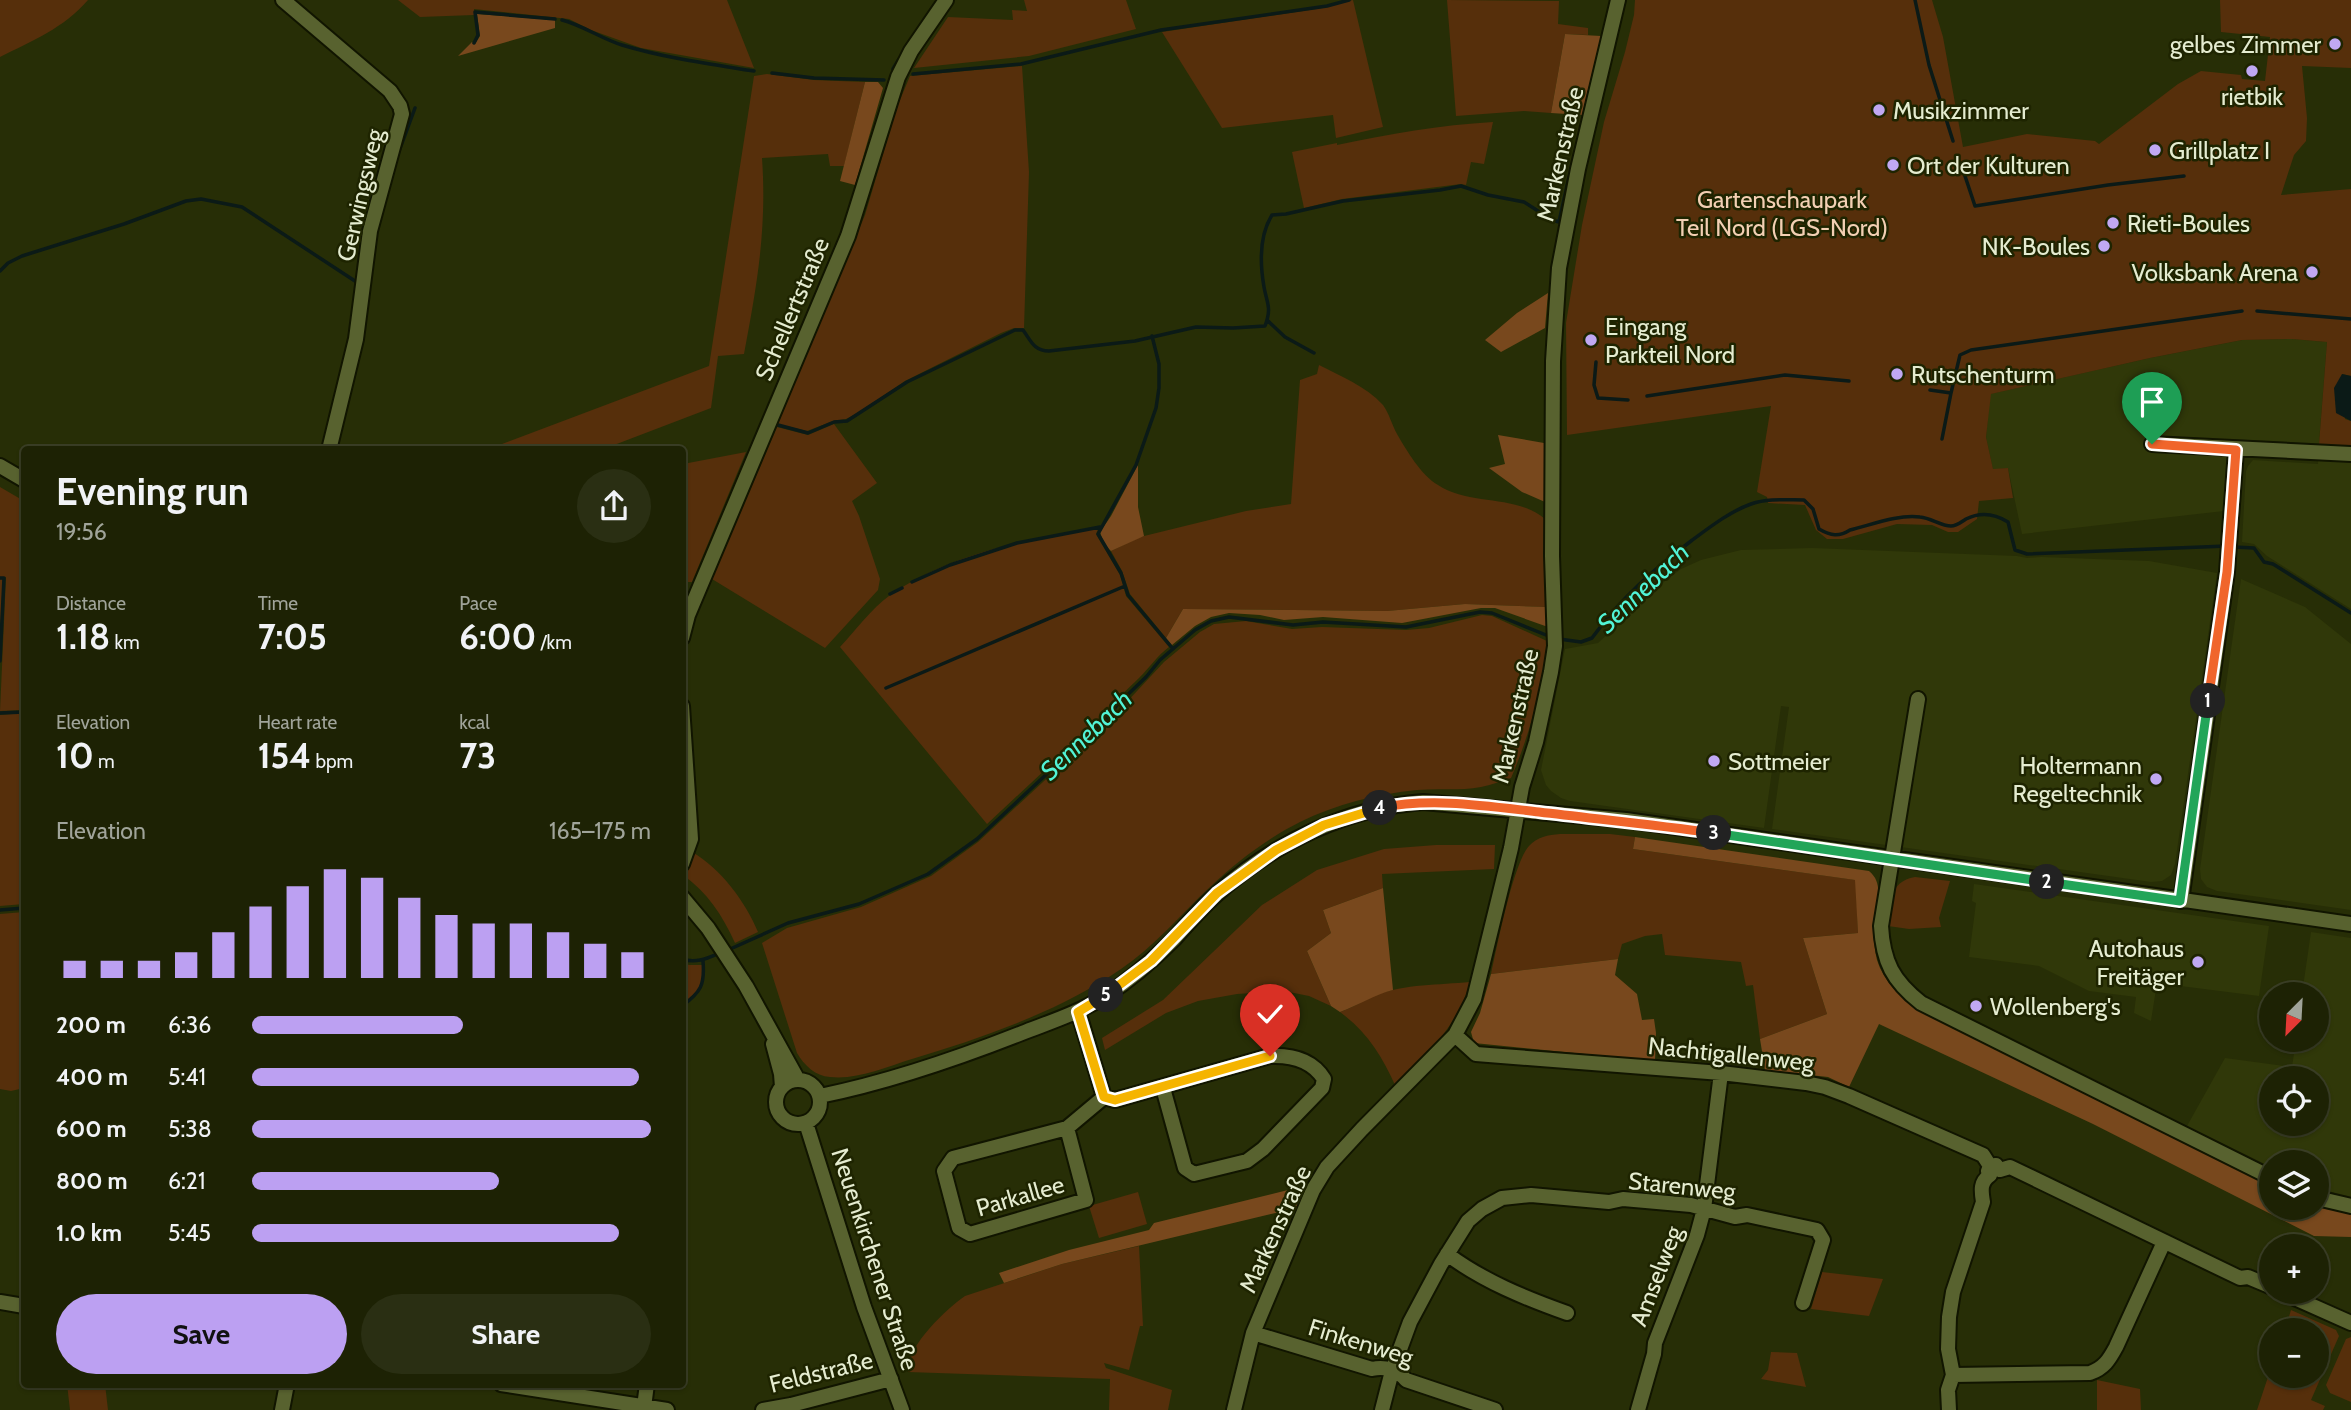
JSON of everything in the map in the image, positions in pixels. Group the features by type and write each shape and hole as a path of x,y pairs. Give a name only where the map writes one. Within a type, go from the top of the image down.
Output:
{"street":[{"name":"Gerwingsweg","path":"283,0 390,91 402,114 370,231 356,339 330,446"},
{"name":"Schellertstraße","path":"686,623 848,236 898,77 911,51 946,0"},
{"name":"Markenstraße","path":"1234,1410 1253,1333 1312,1190 1327,1167 1455,1035 1474,999 1522,787 1547,695 1555,638 1552,556 1553,361 1559,268 1578,169 1618,0"},
{"path":"2152,444 2351,454"},
{"path":"2180,901 2227,572 2236,450"},
{"path":"0,466 21,478"},
{"path":"1918,699 1881,926 1882,947 1889,968 1906,992 1937,1012 2259,1172"},
{"path":"686,765 691,839 686,853"},
{"path":"820,1096 869,1086 922,1069 1078,1012 1104,997 1151,961 1217,893 1276,850 1324,825 1399,804 1423,802 1626,820 2351,924"},
{"path":"686,902 725,952 798,1080"},
{"path":"1078,1012 1104,1097 1115,1100 1270,1056 1292,1057 1303,1061 1313,1066 1324,1079 1322,1088 1263,1149 1247,1161 1194,1174 1185,1168 1163,1088"},
{"path":"762,1013 776,1052 782,1087"},
{"name":"Nachtigallenweg","path":"1455,1035 1476,1054 1721,1073 1825,1087 1983,1156 1993,1170 2010,1167 2240,1278 2248,1277 2259,1282"},
{"name":"Amselweg","path":"1638,1410 1655,1343 1697,1235 1704,1209 1721,1073"},
{"path":"798,1080 811,1084 820,1096 820,1107 815,1117 806,1123 787,1121 776,1104 782,1087 798,1080"},
{"name":"Parkallee","path":"1067,1128 1086,1200 970,1234 960,1228 944,1171 953,1158 1067,1128 1104,1097"},
{"name":"Neuenkirchener Straße","path":"806,1123 864,1307 902,1410"},
{"path":"1949,1410 1948,1390 1953,1375 1948,1349 1949,1317 1953,1292 1983,1202 1981,1189 1993,1170"},
{"name":"Starenweg","path":"1382,1410 1409,1322 1447,1254 1468,1221 1502,1198 1516,1195 1609,1202 1623,1199 1691,1205 1735,1217 1747,1215 1817,1230 1823,1240 1803,1303"},
{"path":"2329,1201 2351,1206"},
{"path":"1953,1375 2090,1373 2099,1370 2108,1362 2164,1241"},
{"path":"1447,1254 1512,1292 1567,1312"},
{"path":"0,1302 21,1306"},
{"path":"2308,1304 2351,1323"},
{"name":"Finkenweg","path":"1253,1333 1373,1370 1381,1367 1401,1373 1406,1380 1495,1410"},
{"name":"Feldstraße","path":"763,1410 891,1379"},
{"path":"282,1410 286,1388"},
{"path":"525,1388 667,1410"},
{"path":"644,1407 646,1388"}],"shaded area":[{"path":"477,14 555,20 555,28 458,56 472,42 475,44 480,36"},
{"path":"1565,34 1601,36 1582,115 1551,113"},
{"path":"865,82 878,82 883,88 855,185 840,181"},
{"path":"1548,293 1545,328 1501,352 1485,340 1517,313"},
{"path":"2292,339 2327,342 2319,443 2351,446 2351,609 2267,556 2254,544 2242,542 2248,466 2253,460 2318,464 2319,444 2229,439 2224,511 2022,534 2008,468 1993,470 1986,437 1990,394 2242,340"},
{"path":"2342,374 2351,376 2351,421 2336,413 2334,388"},
{"path":"1498,435 1544,443 1545,502 1522,492 1489,468 1505,464"},
{"path":"1138,465 1138,507 1144,536 1111,551 1104,544 1100,532"},
{"path":"1812,548 2149,561 2217,573 2175,864 2171,875 2162,881 2151,882 1772,829 1789,707 1781,706 1764,828 1570,801 1551,791 1541,770 1565,649 1598,643 1665,581 1681,569 1701,560 1741,550"},
{"path":"2241,579 2305,607 2351,644 2351,910 2217,891 2207,887 2201,879 2200,869"},
{"path":"1465,604 1547,607 1548,627 1495,608 1481,608 1402,623 1323,617 1284,620 1229,613 1211,617 1172,645 1166,638 1183,609 1387,611"},
{"path":"1635,837 1869,871 1878,888 1874,922 1877,960 1888,982 1899,994 1918,1009 2259,1177 2259,1208 2093,1124 1879,1024 1849,1087 1828,1077 1765,1070 1760,1039 1827,1014 1803,938 1858,933 1855,880 1633,849"},
{"path":"1974,884 2269,926 2259,996 2157,983 2151,1021 2134,1013 2136,997 2089,991 2039,966 1969,957 1976,903 1972,901"},
{"path":"1383,888 1393,990 1340,1012 1331,1006 1307,951 1331,933 1323,910"},
{"path":"2311,932 2351,938 2351,1197 2329,1191 2329,1150 2259,1150 2259,1161 2187,1126 2225,1058 2285,1066 2259,1066 2259,1136 2329,1136 2329,1066 2292,1066 2294,1052 2329,1052 2329,982 2304,982"},
{"path":"1618,959 1615,975 1637,994 1642,1020 1654,1019 1655,1061 1474,1043 1471,1032 1480,1013 1491,974"},
{"path":"1304,1186 1300,1205 1284,1211 1062,1264 1004,1283 999,1273 1069,1250 1149,1230 1154,1223"},
{"path":"2329,1209 2351,1213 2351,1237 2310,1234 2282,1220 2329,1220"}],"green space":[{"path":"0,0 88,0 58,26 0,57"},
{"path":"398,0 727,0 754,68 641,48 569,19 474,9 474,15 420,17"},
{"path":"1024,0 1126,0 1136,29 1029,56 914,68 948,17 1013,20 1012,10 1027,11"},
{"path":"1353,0 1383,127 1336,138 1333,115 1222,128 1162,32 1323,8"},
{"path":"1447,0 1559,1 1558,24 1588,28 1588,35 1565,34 1551,113 1524,111 1456,116"},
{"name":"Gartenschaupark Teil Nord (LGS-Nord)","path":"1635,0 1932,0 1943,37 1963,147 2027,134 2095,141 2099,144 2178,84 2201,71 2241,75 2242,79 2265,81 2270,37 2221,32 2220,0 2351,0 2351,68 2302,66 2307,118 2306,141 2294,155 2281,195 2351,189 2351,376 2342,374 2345,419 2351,421 2351,446 2319,444 2327,342 2292,339 2242,340 1991,394 1986,437 1993,469 2008,468 2013,498 1979,501 1977,519 1958,532 1948,532 1932,525 1897,524 1843,539 1827,539 1816,530 1805,505 1768,503 1767,497 1757,492 1771,406 1567,435 1566,323 1582,225 1604,122 1625,52"},
{"path":"1022,66 1029,172 1024,328 1014,328 1001,333 905,381 846,419 807,431 778,424 865,215 897,107 910,76"},
{"path":"767,74 814,80 865,82 844,166 830,166 828,154 762,158 762,233 744,354 718,356 711,408 611,446 497,446 709,366 754,76"},
{"path":"1493,122 1484,164 1471,162 1466,185 1342,199 1304,208 1292,152 1415,130"},
{"path":"1319,365 1361,387 1383,405 1410,455 1420,469 1438,485 1464,496 1520,506 1545,519 1547,607 1465,604 1387,611 1183,609 1166,638 1130,594 1111,551 1140,537 1246,511 1291,504 1300,380 1317,374"},
{"path":"834,424 877,483 852,501 880,579 878,590 825,648 712,579 777,427 808,435"},
{"path":"746,452 692,582 686,582 686,463"},
{"path":"0,487 21,499 21,710 0,711 6,577 3,577 0,634"},
{"path":"1099,527 1096,534 1120,575 1126,596 1169,647 1104,715 987,824 840,647 889,596 938,569 989,550"},
{"path":"1482,615 1492,616 1547,641 1534,711 1511,778 1473,788 1417,790 1372,797 1342,805 1300,822 1264,843 1231,869 1121,969 1072,998 1020,1022 939,1051 851,1077 820,1075 810,1069 797,1053 762,943 787,928 861,907 931,876 978,842 1110,720 1164,662 1200,632 1214,624 1246,621 1292,629 1322,627 1406,630 1429,628"},
{"path":"21,713 21,904 0,906 0,715"},
{"path":"1560,834 1635,837 1633,849 1856,880 1858,933 1803,938 1827,1014 1760,1039 1753,985 1746,986 1741,962 1665,955 1662,934 1645,936 1622,944 1618,959 1491,974 1506,907 1523,856 1536,840"},
{"path":"1436,845 1495,845 1494,869 1382,874 1383,888 1323,910 1331,933 1307,951 1331,1006 1309,996 1284,991 1237,994 1198,1001 1166,1013 1105,1050 1102,1038 1163,1000 1262,905 1317,870 1384,849"},
{"path":"692,852 713,867 731,887 758,932 735,943 714,905 686,877 686,867"},
{"path":"1915,877 1950,881 1939,918 1941,927 1909,929 1888,926 1895,889"},
{"path":"21,912 21,1089 11,1091 0,1089 0,914"},
{"path":"686,964 702,965 702,987 686,1001"},
{"path":"1470,982 1449,1026 1430,1050 1395,1085 1373,1045 1340,1012 1376,995 1399,989"},
{"path":"1138,1192 1147,1224 1099,1238 1089,1206"},
{"path":"1139,1246 1143,1326 1140,1326 1129,1370 1104,1363 1106,1368 1172,1390 1168,1410 1109,1410 1110,1379 908,1372 913,1352 928,1330 965,1296 1062,1264"},
{"path":"1822,1272 1883,1279 1869,1316 1811,1309"},
{"path":"2291,1310 2309,1318 2289,1318"},
{"path":"2329,1327 2336,1330 2339,1336 2329,1359"},
{"path":"2351,1337 2351,1402 2330,1393 2328,1388 2346,1339"},
{"path":"1771,1352 1797,1353 1806,1387 1761,1379 1768,1370"},
{"path":"2097,1380 2140,1389 2141,1410 2097,1410"},
{"path":"67,1388 105,1388 108,1410 70,1410"},
{"path":"2264,1388 2316,1388 2311,1400 2325,1406 2323,1410 2257,1410"}],"waterway":[{"path":"913,74 1021,64 1161,30 1327,6 1349,0"},
{"path":"1915,0 1929,65 1953,141"},
{"path":"474,43 478,35 475,12 555,19"},
{"path":"562,20 638,50 754,71"},
{"path":"893,69 899,59"},
{"path":"772,73 814,78 884,80"},
{"path":"398,154 415,108"},
{"path":"1961,164 1975,206 2184,176"},
{"path":"778,425 808,433 834,422 847,421 907,382 1015,330 1023,330 1036,347 1049,351 1135,341 1196,327 1265,326 1269,310 1261,260 1265,232 1272,215 1343,201 1461,186 1524,202 1559,222 1569,177"},
{"path":"0,271 8,263 22,256 186,201 201,199 242,207 358,283"},
{"path":"1930,390 1951,393 1960,355 1971,350 2242,311"},
{"path":"2257,311 2351,319"},
{"path":"1267,320 1285,337 1314,353"},
{"path":"1152,336 1159,364 1156,408 1136,465 1098,534 1121,573 1128,595 1173,649"},
{"path":"1596,362 1594,385 1598,398 1628,400"},
{"path":"1647,396 1785,375 1849,381"},
{"path":"1942,439 1951,393"},
{"name":"Sennebach","path":"1559,639 1581,642 1592,638 1626,598 1677,552 1727,516 1743,507 1764,501 1804,500 1813,509 1819,529 1835,535 1885,520 1912,516 1951,526 1977,515 1998,517 2008,522 2015,550 2027,554 2227,546"},
{"path":"912,582 950,565 1017,543 1100,527"},
{"name":"Sennebach","path":"2234,547 2254,548 2264,562 2273,564 2351,613"},
{"path":"0,578 4,578 0,661"},
{"path":"886,688 1125,586"},
{"path":"890,594 902,588"},
{"name":"Sennebach","path":"728,950 788,923 859,904 928,874 977,839 1108,717 1160,660 1195,630 1211,621 1229,617 1293,625 1323,622 1406,627 1480,612 1492,613 1551,637"},
{"path":"0,713 21,712"},
{"name":"Sennebach","path":"0,910 21,908"},
{"name":"Sennebach","path":"686,960 697,961 720,953"},
{"path":"686,1003 700,987 703,961"}],"place":[{"name":"gelbes Zimmer","path":"2335,44"},
{"name":"rietbik","path":"2252,71"},
{"name":"Musikzimmer","path":"1879,110"},
{"name":"Grillplatz I","path":"2155,150"},
{"name":"Ort der Kulturen","path":"1893,165"},
{"name":"Rieti-Boules","path":"2113,223"},
{"name":"NK-Boules","path":"2104,246"},
{"name":"Volksbank Arena","path":"2312,272"},
{"name":"Eingang Parkteil Nord","path":"1591,340"},
{"name":"Rutschenturm","path":"1897,374"},
{"name":"Sottmeier","path":"1714,761"},
{"name":"Holtermann Regeltechnik","path":"2156,779"},
{"name":"Autohaus Freitäger","path":"2198,962"},
{"name":"Wollenberg's","path":"1976,1006"}],"route":[{"path":"1270,1056 1115,1100 1104,1097 1078,1012 1104,997 1151,961 1217,893 1276,850 1324,825 1399,804 1423,802 1626,820 2180,901 2227,572 2236,450 2152,444"}]}
